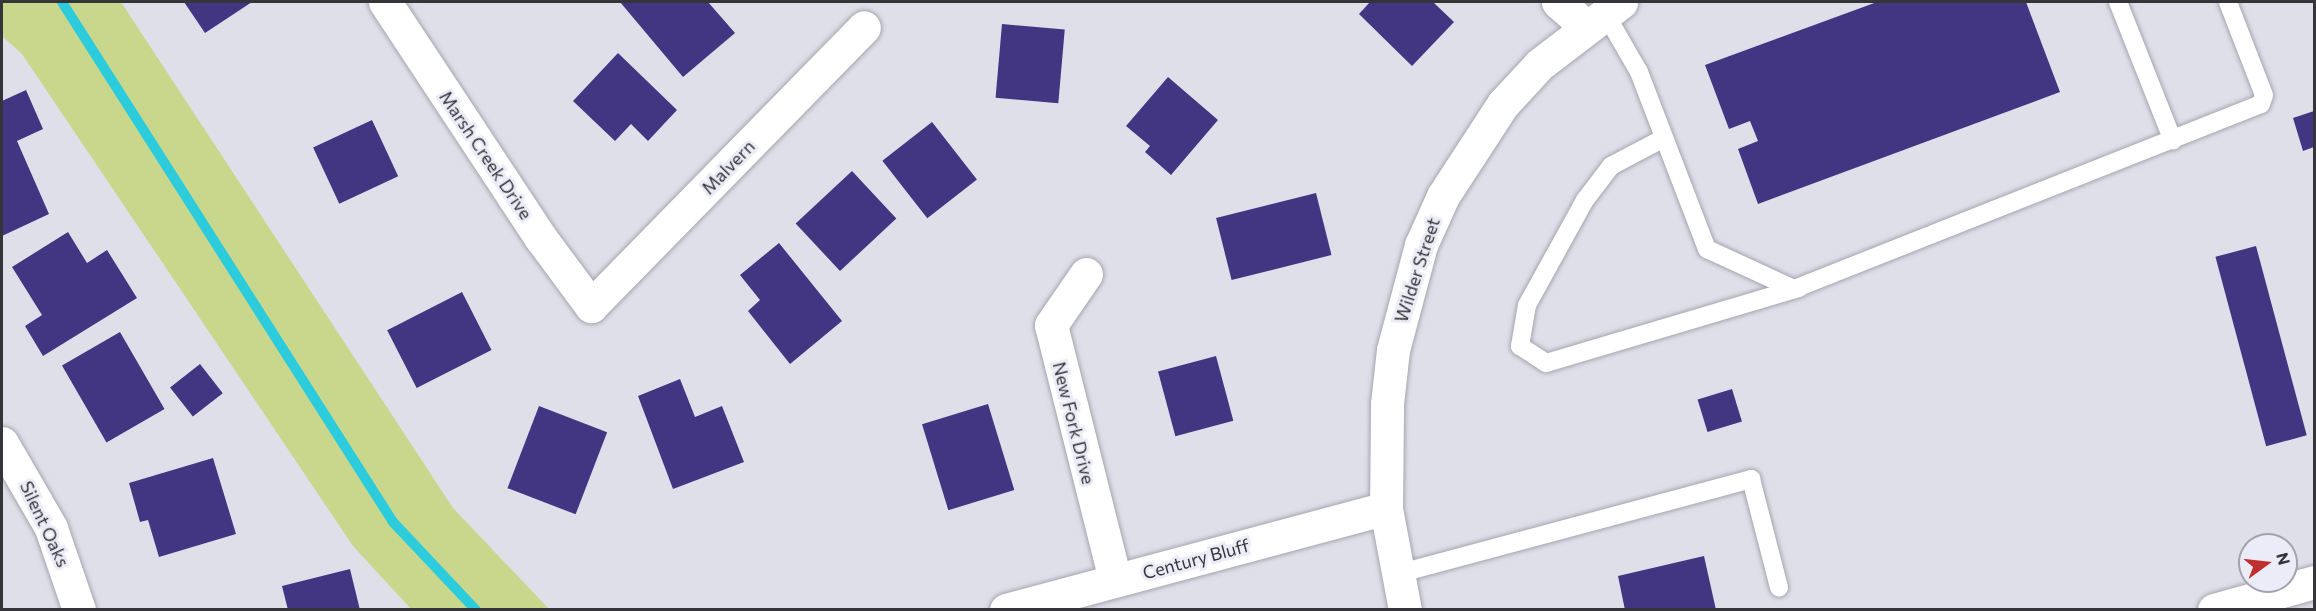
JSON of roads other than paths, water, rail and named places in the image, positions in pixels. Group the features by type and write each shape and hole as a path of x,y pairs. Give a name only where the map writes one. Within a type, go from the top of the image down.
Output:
{"street":[{"name":"Marsh Creek Drive","path":"385,2 540,237 591,306"},
{"path":"1558,2 1605,14"},
{"name":"Wilder Street","path":"1405,609 1386,508 1387,404 1393,350 1421,245 1466,158 1503,104 1540,64 1605,14"},
{"name":"Malvern","path":"591,306 864,27"},
{"name":"New Fork Drive","path":"1086,274 1050,325 1115,580"},
{"name":"Silent Oaks","path":"2,443 51,528 79,609"},
{"name":"Century Bluff","path":"1006,609 1386,508"},
{"path":"2214,609 2314,582"}],"lane":[{"path":"2118,2 2173,141"},
{"path":"1664,138 1611,166 1586,200 1527,305 1520,346 1546,363 1801,288 2261,104 2264,95 2228,2"},
{"path":"1605,14 1639,72 1707,249 1794,289 1801,288"},
{"path":"1397,574 1751,479 1779,587"}],"waterway":[{"path":"62,2 393,522 476,610"}]}
